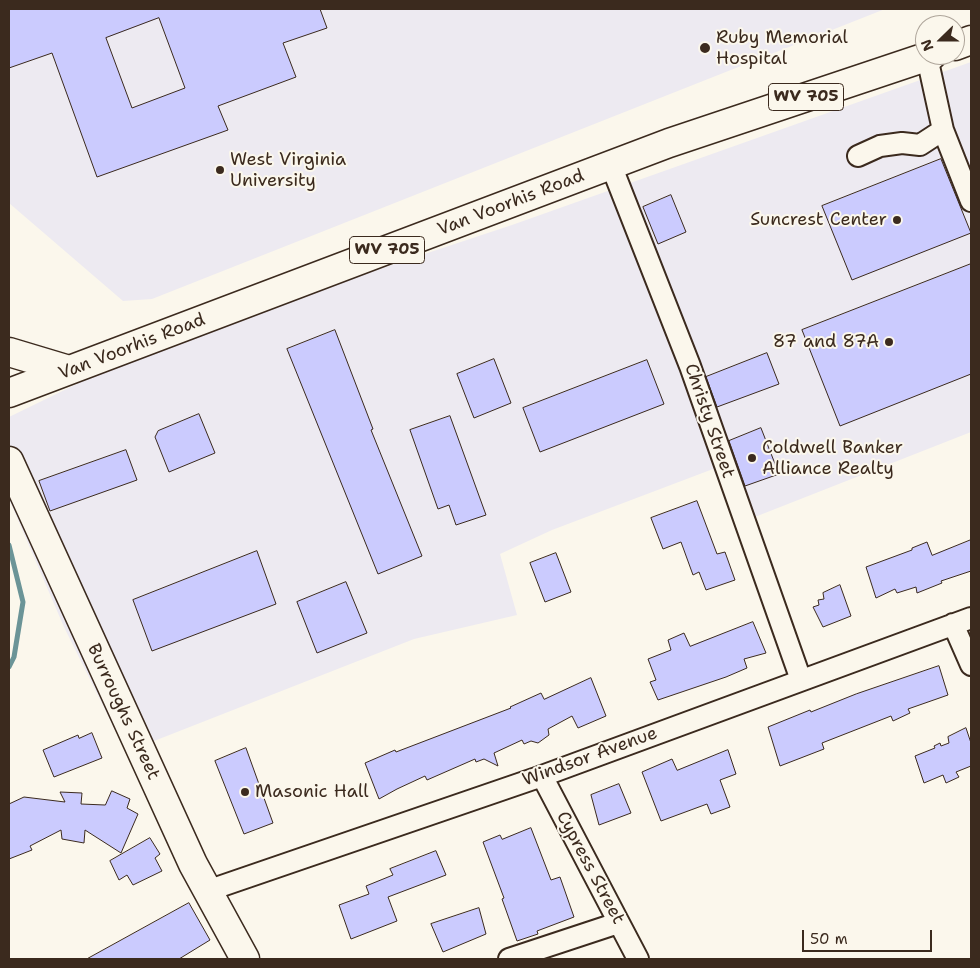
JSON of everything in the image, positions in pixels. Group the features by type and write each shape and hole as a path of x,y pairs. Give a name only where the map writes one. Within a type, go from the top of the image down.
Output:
{"main road":[{"name":"Van Voorhis Road","path":"9,393 611,165 915,61"},
{"path":"9,352 69,370"},
{"name":"Burroughs Street","path":"9,461 193,864 245,959"}],"street":[{"path":"932,65 943,130 971,201"},
{"path":"858,156 880,146 902,143 920,145 943,130"},
{"name":"Christy Street","path":"611,165 690,366 801,680"},
{"path":"962,621 971,665"},
{"name":"Windsor Avenue","path":"207,891 542,776 962,621"},
{"name":"Cypress Street","path":"542,776 638,959"},
{"path":"509,959 618,923"}],"shaded area":[{"name":"West Virginia University","path":"9,9 885,9 152,299 123,301 9,203"},
{"path":"971,62 971,432 737,524 713,469 552,530 500,554 517,615 414,639 126,752 64,627 9,499 9,417 124,361 313,291 512,225"}],"building":[{"path":"9,9 320,9 327,28 283,43 296,77 218,106 228,130 97,177 52,53 9,68","holes":["159,18 185,88 132,108 106,38"]},
{"name":"Suncrest Center","path":"941,159 971,233 852,280 822,206"},
{"path":"671,195 686,232 658,244 643,207"},
{"name":"87 and 87A","path":"971,264 971,374 840,426 802,330"},
{"path":"335,330 373,429 371,430 422,556 378,574 287,349"},
{"path":"767,353 779,384 717,407 706,377"},
{"path":"494,359 511,403 474,418 457,374"},
{"path":"647,360 664,404 540,452 523,408"},
{"path":"199,414 215,453 169,472 155,437 158,431"},
{"path":"450,416 486,515 456,525 449,505 438,509 410,430"},
{"name":"Coldwell Banker Alliance Realty","path":"761,428 779,474 745,486 729,441"},
{"path":"126,450 137,480 50,511 39,481"},
{"path":"697,501 717,554 725,552 735,580 706,590 699,572 693,575 681,542 663,549 651,518"},
{"path":"971,540 971,571 941,581 942,583 917,593 916,587 897,593 895,589 876,598 866,567 912,550 912,548 927,542 932,555"},
{"path":"257,551 276,604 152,651 133,600"},
{"path":"556,553 571,592 545,602 530,563"},
{"path":"346,582 367,633 317,653 297,602"},
{"path":"840,585 851,616 823,627 813,607 819,605 818,600 824,599 823,593"},
{"path":"753,622 766,653 744,659 747,668 658,700 650,682 656,680 648,659 671,650 668,640 684,633 690,646"},
{"path":"939,666 948,695 908,709 910,713 893,721 891,716 822,743 824,749 780,766 768,727 810,710 811,712 856,694"},
{"path":"591,678 606,716 578,728 572,716 548,729 549,735 538,743 531,741 524,744 522,740 494,753 498,766 484,759 476,762 475,759 427,780 425,776 379,799 365,763 395,750 396,752 511,708 541,693 544,699"},
{"path":"966,728 971,743 971,766 956,772 959,777 946,783 943,775 924,783 915,756 935,748 934,746 940,743 941,746 949,743 948,737"},
{"path":"92,733 102,758 54,777 43,750 78,735 79,738"},
{"name":"Masonic Hall","path":"246,748 273,823 244,834 215,761"},
{"path":"728,750 736,774 720,780 730,807 711,814 707,804 661,821 642,772 672,759 677,770"},
{"path":"619,784 631,813 599,825 591,795"},
{"path":"112,791 130,799 127,808 138,814 121,853 85,830 84,843 62,839 61,830 30,846 32,850 9,859 9,804 24,797 65,802 60,792 82,793 81,804 105,805"},
{"path":"531,828 551,880 560,877 574,917 537,931 538,934 517,941 502,899 504,898 483,842 500,835 502,839"},
{"path":"150,838 160,854 155,858 162,871 133,885 127,875 119,880 110,861"},
{"path":"436,851 446,875 388,897 397,921 351,939 339,905 369,894 366,886 393,875 390,869"},
{"path":"189,903 210,940 179,959 87,959"},
{"path":"479,908 486,934 443,952 431,924"}],"waterway":[{"path":"9,545 23,602 14,657 9,667"}],"place":[{"name":"Ruby Memorial Hospital","path":"705,48"},
{"name":"West Virginia University","path":"220,170"},
{"name":"Suncrest Center","path":"897,220"},
{"name":"87 and 87A","path":"889,342"},
{"name":"Coldwell Banker Alliance Realty","path":"752,458"},
{"name":"Masonic Hall","path":"245,792"}]}
